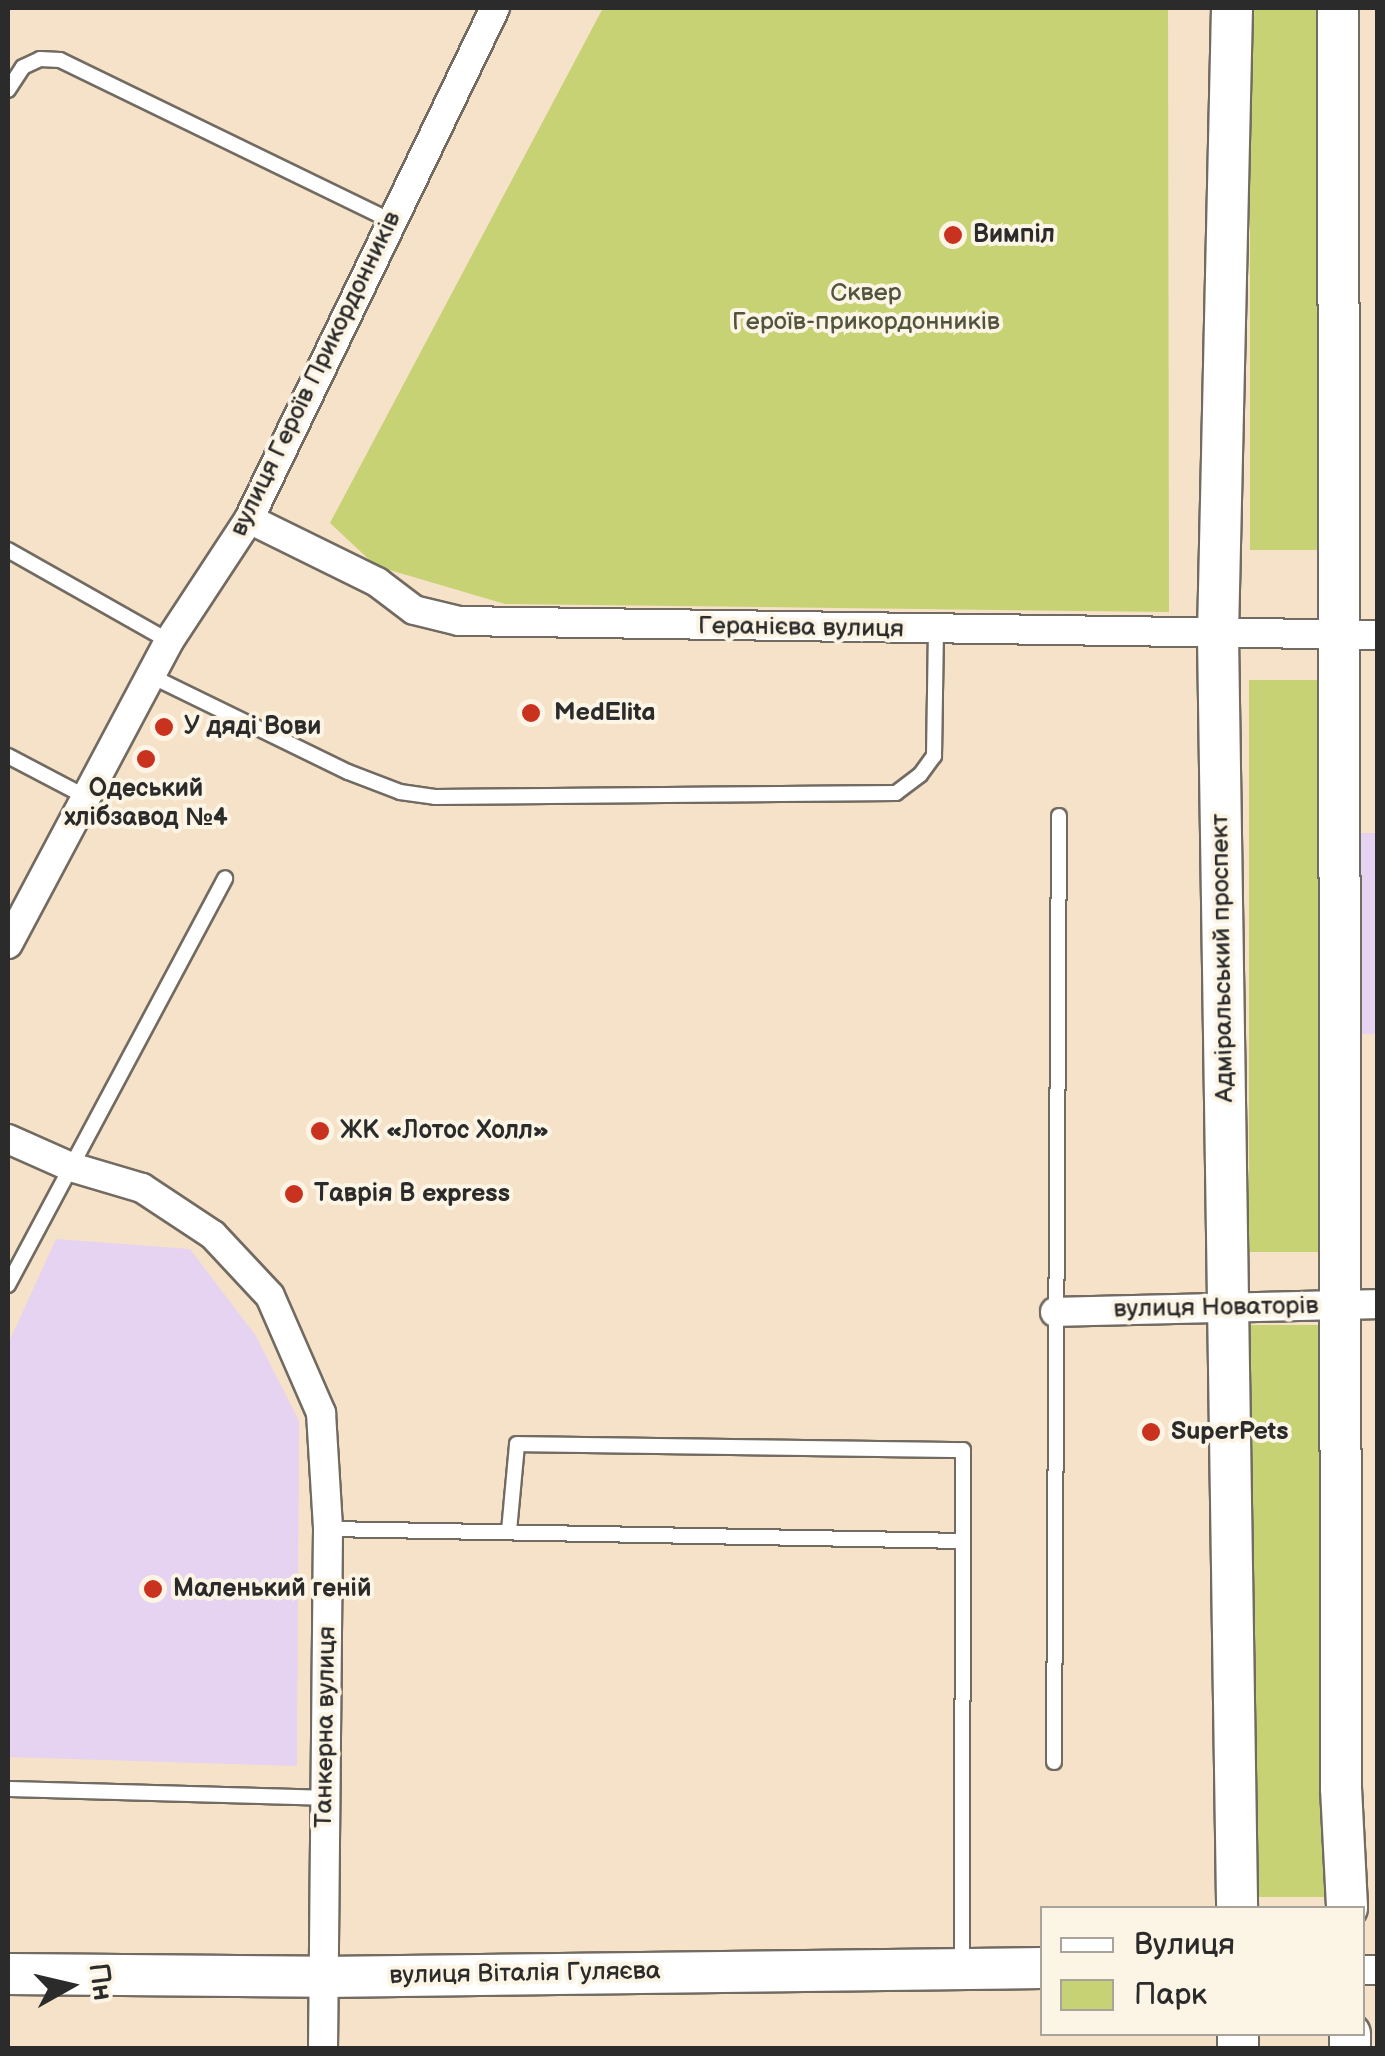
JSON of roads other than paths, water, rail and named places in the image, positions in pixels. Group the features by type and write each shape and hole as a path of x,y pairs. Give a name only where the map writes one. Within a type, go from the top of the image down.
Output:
{"main road":[{"name":"Адміральський проспект","path":"1232,8 1218,635 1238,1906"},
{"path":"1338,8 1358,635 1359,1304 1341,1788 1347,1906"},
{"name":"вулиця Віталія Гуляєва","path":"8,1974 323,1976 1040,1968"}],"street":[{"name":"вулиця Героїв Прикордонників","path":"8,944 169,641 249,520 495,8"},
{"name":"Геранієва вулиця","path":"249,520 377,582 414,610 459,620 936,631 1358,635"},
{"path":"8,1139 71,1167"},
{"name":"Танкерна вулиця","path":"71,1167 142,1188 213,1235 270,1296 321,1413 328,1529 323,2048"},
{"name":"вулиця Новаторів","path":"1055,1312 1359,1304"}],"lane":[{"path":"8,90 23,67 40,60 60,60 392,221"},
{"path":"8,550 169,641"},
{"path":"151,676 348,772 400,792 435,797 896,792 920,774 934,756 936,631"},
{"path":"8,756 86,798"},
{"path":"1054,1762 1059,816"},
{"path":"8,1285 226,878"},
{"path":"509,1530 517,1444 963,1450 962,1968"},
{"path":"328,1529 963,1542"},
{"path":"8,1789 325,1798"}],"place":[{"name":"Вимпіл","path":"953,235"},
{"name":"MedElita","path":"531,713"},
{"name":"У дяді Вови","path":"164,727"},
{"name":"Одеський хлібзавод №4","path":"146,759"},
{"name":"ЖК «Лотос Холл»","path":"320,1131"},
{"name":"Таврія В express","path":"294,1194"},
{"name":"SuperPets","path":"1151,1432"},
{"name":"Маленький геній","path":"153,1589"}],"park label":[{"name":"Сквер Героїв-прикордонників","path":"866,308"}]}
